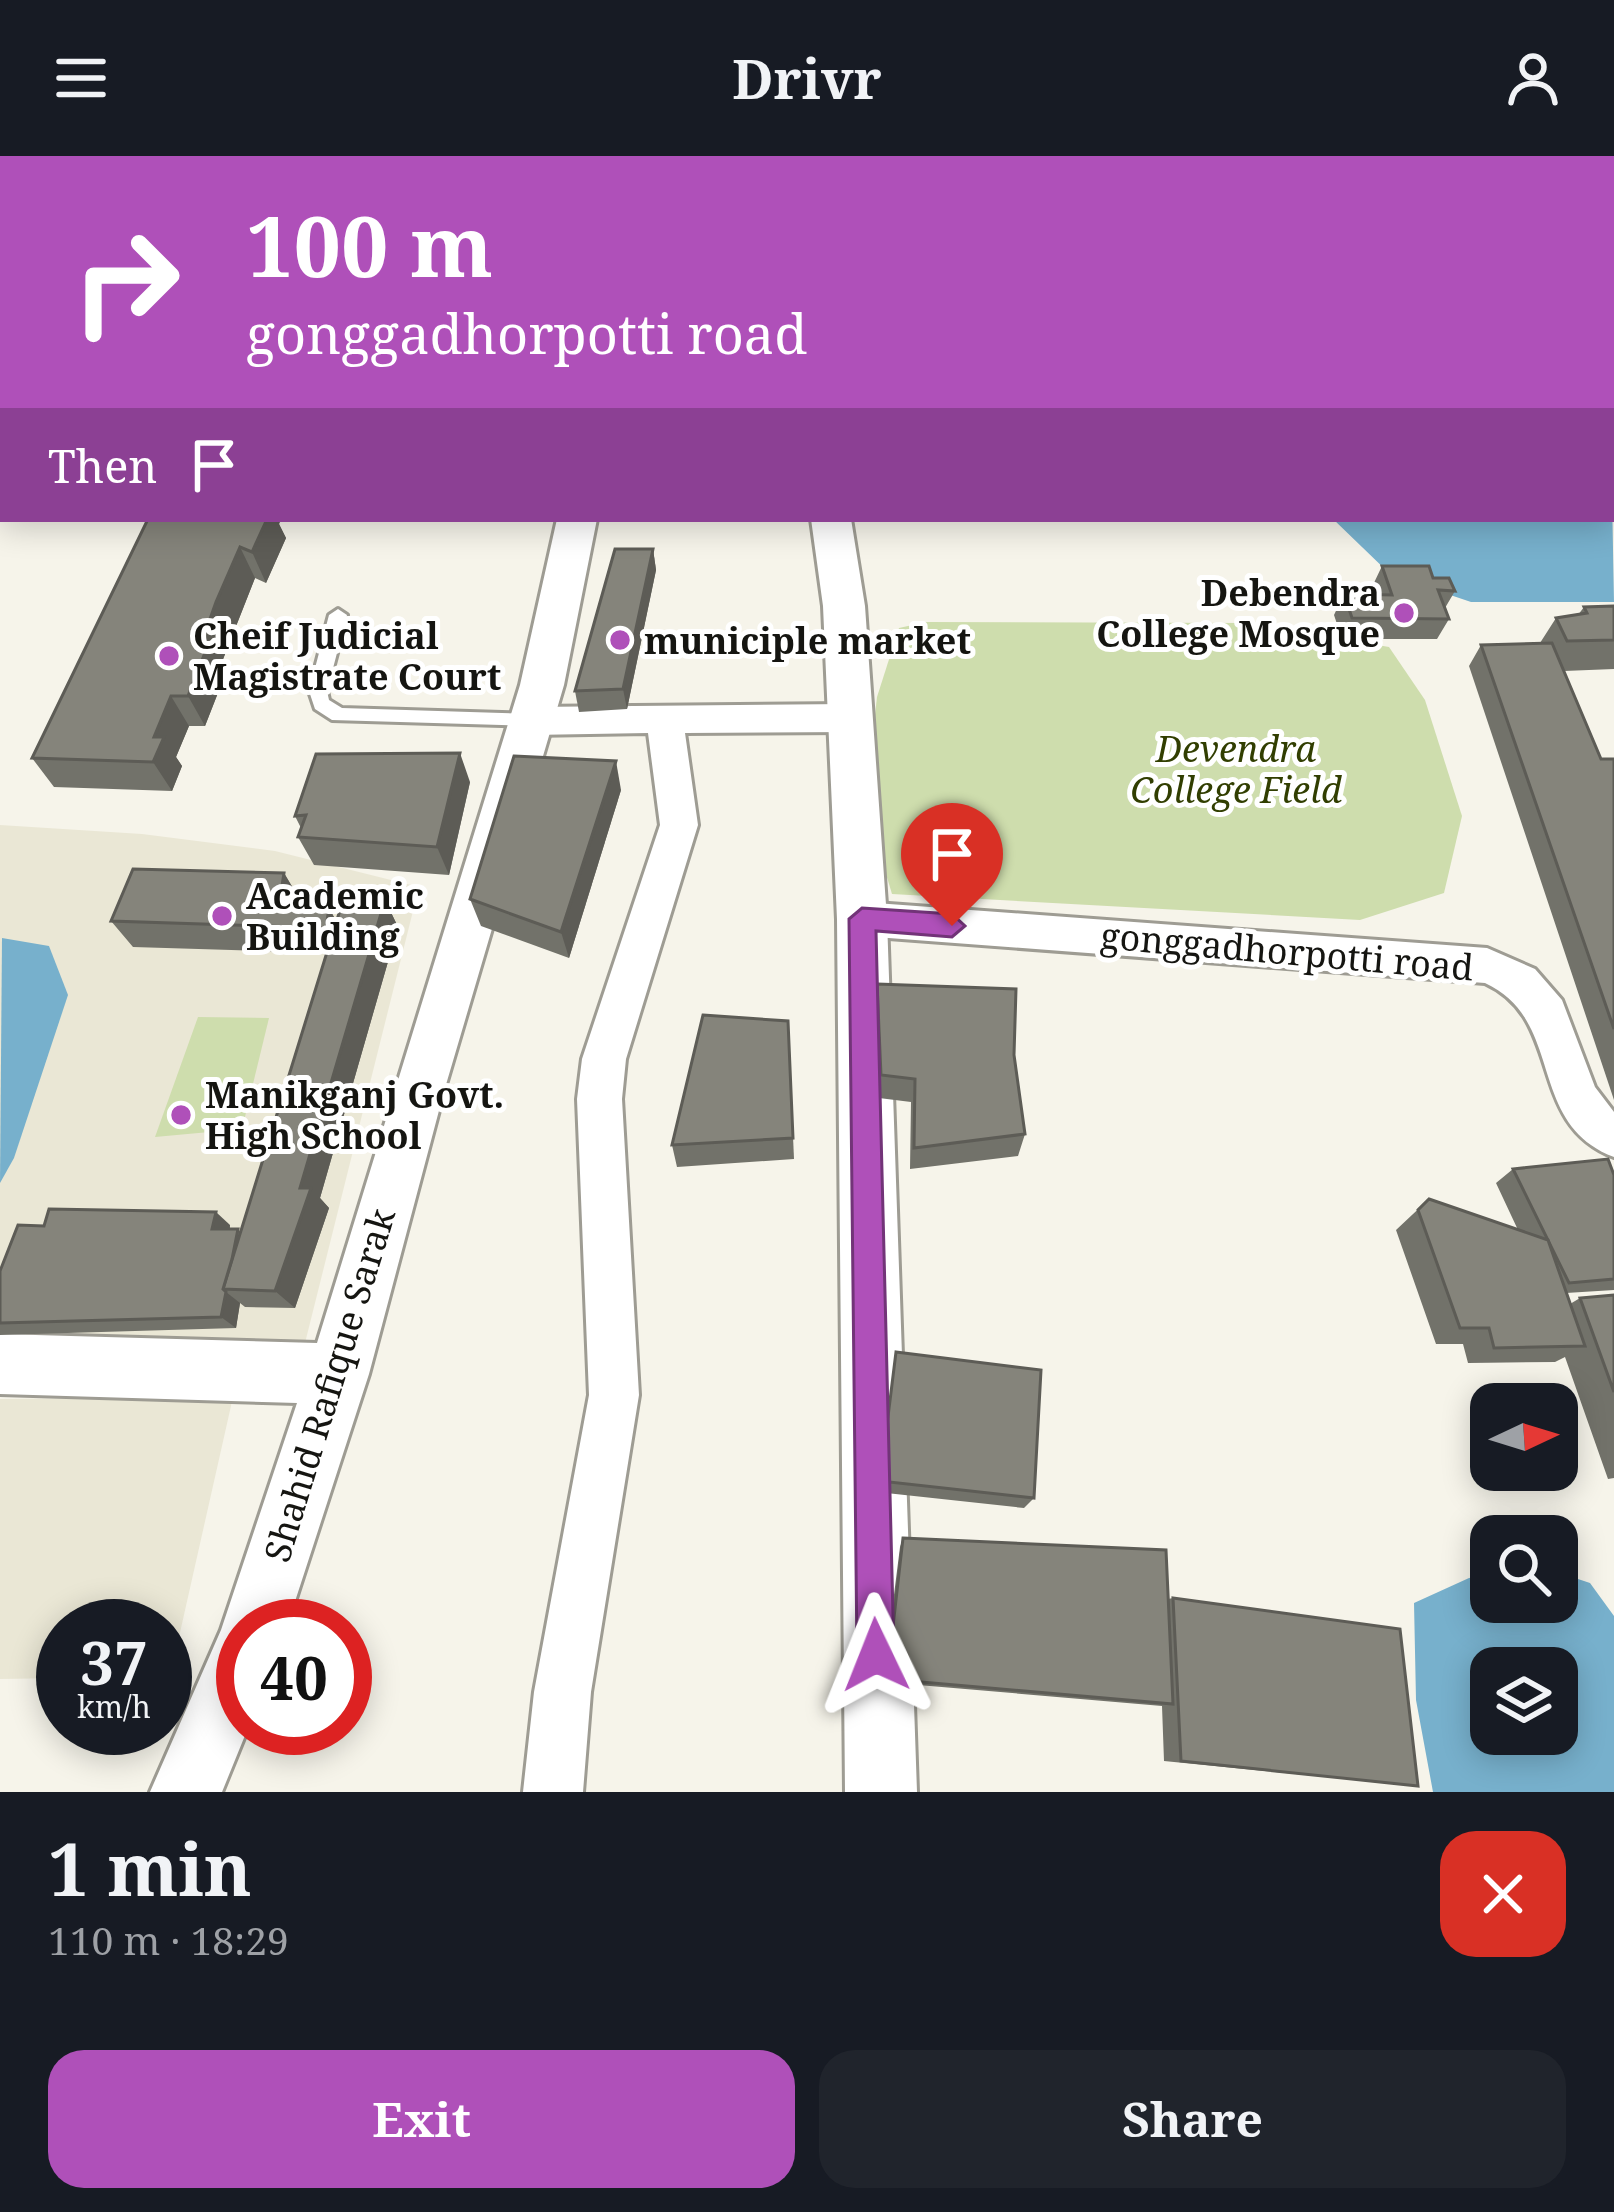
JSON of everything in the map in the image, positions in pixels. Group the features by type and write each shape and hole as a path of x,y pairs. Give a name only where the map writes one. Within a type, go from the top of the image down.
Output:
{"street":[{"name":"Shahid Rafique Sarak","path":"262,1599 338,1374 418,1088 531,722 576,522"},
{"path":"831,522 836,719 862,919 880,1792"},
{"path":"531,722 836,719"},
{"path":"553,1792 554,1727 614,1398 616,1308 598,1094 604,1059 679,825 676,721"},
{"name":"gonggadhorpotti road","path":"862,919 1487,966 1516,978 1537,996 1585,1115 1614,1136"},
{"path":"0,1364 338,1374"},
{"path":"186,1792 216,1720"}],"lane":[{"path":"338,615 318,691 321,704 338,716 531,722"}],"shaded area":[{"name":"Manikganj Govt. High School","path":"0,825 142,834 275,851 419,887 303,1351 0,1342"},
{"path":"233,1397 188,1599 36,1599 36,1678 0,1679 0,1399"}],"green space":[{"name":"Devendra College Field","path":"926,622 1249,623 1389,647 1425,700 1462,816 1444,893 1360,920 892,894 865,804 877,697 899,628"},
{"path":"198,1017 269,1018 242,1129 155,1137"}],"water":[{"path":"1336,522 1613,522 1614,602 1471,602 1391,575"},
{"path":"2,938 49,946 68,995 14,1158 0,1183"},
{"path":"1469,1578 1470,1623 1578,1623 1578,1579 1590,1583 1614,1616 1614,1792 1433,1792 1416,1700 1414,1603"}],"building":[{"name":"Cheif Judicial Magistrate Court","path":"147,522 266,522 252,552 240,547 199,650 206,650 188,696 171,696 154,737 164,737 153,762 32,758"},
{"name":"municiple market","path":"615,549 653,549 623,689 575,691"},
{"path":"1382,566 1429,566 1433,578 1449,578 1455,591 1438,590 1449,619 1352,618 1344,594 1392,595"},
{"path":"1614,606 1614,640 1567,641 1556,618 1587,613 1584,607"},
{"path":"1552,643 1601,759 1614,759 1614,1029 1481,645"},
{"path":"460,753 437,847 298,837 306,815 295,816 316,754"},
{"path":"514,756 616,761 561,932 470,899"},
{"path":"133,869 284,873 279,905 329,908 326,928 111,921"},
{"path":"344,897 385,900 300,1188 311,1188 275,1291 223,1289"},
{"path":"877,984 1016,989 1014,1055 1025,1134 914,1148 915,1079 881,1075"},
{"path":"703,1015 788,1021 793,1138 672,1145"},
{"path":"1608,1159 1614,1175 1614,1279 1569,1283 1513,1169"},
{"path":"1429,1199 1548,1240 1585,1346 1494,1348 1489,1328 1460,1328 1418,1210"},
{"path":"49,1209 216,1212 212,1229 238,1229 221,1317 0,1323 0,1271 18,1225 44,1226"},
{"path":"1614,1295 1614,1392 1580,1298"},
{"path":"896,1352 1041,1370 1034,1498 880,1481"},
{"path":"903,1538 1166,1550 1173,1704 887,1679"},
{"path":"1173,1598 1400,1629 1418,1786 1181,1761"}],"place":[{"name":"Debendra College Mosque","path":"1404,613"},
{"name":"municiple market","path":"620,640"},
{"name":"Cheif Judicial Magistrate Court","path":"169,656"},
{"name":"Academic Building","path":"222,916"},
{"name":"Manikganj Govt. High School","path":"181,1115"}],"route":[{"path":"876,1655 862,919 952,926"}]}
